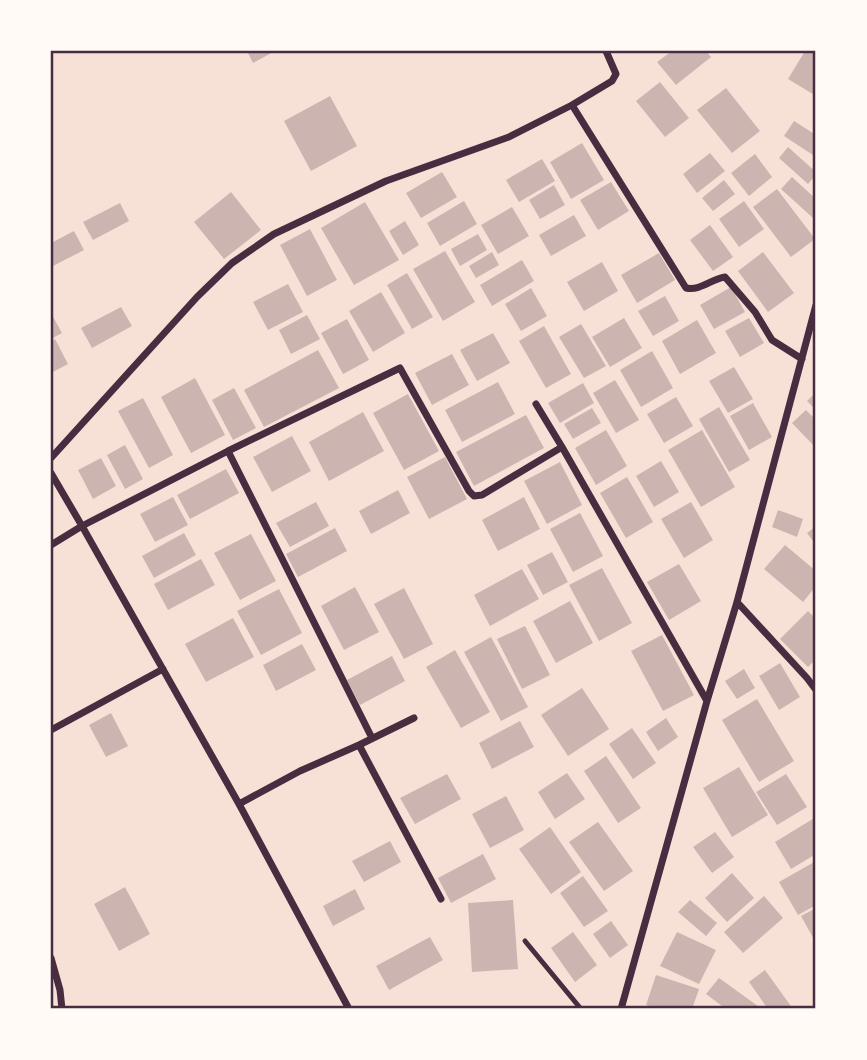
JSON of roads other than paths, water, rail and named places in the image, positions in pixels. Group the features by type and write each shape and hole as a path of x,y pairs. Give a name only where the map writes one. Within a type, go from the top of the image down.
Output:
{"street":[{"path":"51,458 197,297 232,263 274,234 386,181 509,137 572,105 612,81 616,74 606,51"},
{"path":"572,105 687,288 695,289 725,277 755,312 772,340 802,359"},
{"path":"621,1009 737,602 816,305"},
{"path":"51,545 82,526 228,451 400,368 474,496 482,495 562,447"},
{"path":"536,404 707,701"},
{"path":"228,451 372,738"},
{"path":"51,473 239,804 349,1009"},
{"path":"737,602 816,691"},
{"path":"51,730 163,669"},
{"path":"239,804 300,771 414,718"},
{"path":"359,745 441,899"},
{"path":"51,958 62,1009"},
{"path":"51,987 60,990"}],"lane":[{"path":"525,941 581,1009"}]}
